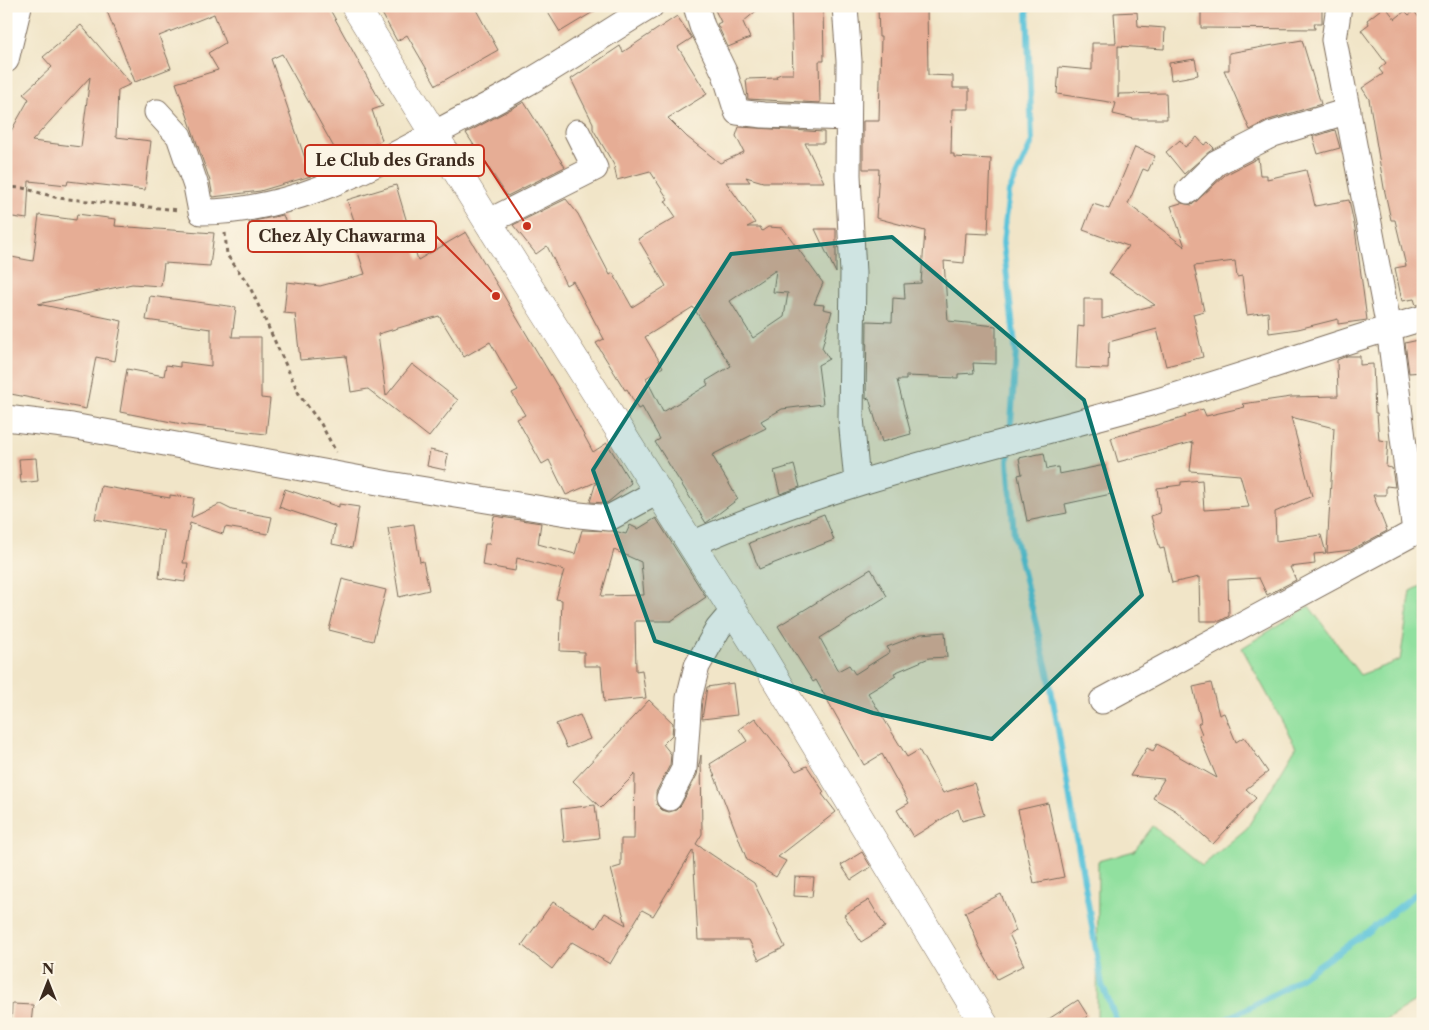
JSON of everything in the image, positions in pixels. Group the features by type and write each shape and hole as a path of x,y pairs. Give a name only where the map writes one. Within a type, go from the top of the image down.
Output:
{"street":[{"path":"6,60 19,6"},
{"path":"354,6 488,222 734,610 984,1024"},
{"path":"157,112 179,136 196,186 213,212 315,191 368,170 522,87 651,6"},
{"path":"696,6 702,26 725,74 737,112 763,115 848,118"},
{"path":"845,6 849,61 848,176 853,273 851,418 857,482"},
{"path":"1102,701 1415,532 1389,328 1334,40 1339,6"},
{"path":"1188,191 1216,163 1273,134 1348,111"},
{"path":"488,222 595,168 576,132"},
{"path":"692,544 746,520 857,482 1149,403 1423,318"},
{"path":"6,418 72,426 351,478 609,518 659,491"},
{"path":"669,798 684,770 689,698 697,666 718,629 734,610"}],"path":[{"path":"6,187 23,188 58,198 213,212 227,255 249,285 300,396 321,424 351,478"}],"highlighted area":[{"path":"892,237 1084,400 1142,595 992,739 873,713 655,641 593,470 731,254"}],"green space":[{"path":"1423,585 1423,997 1379,1024 1097,1024 1098,861 1134,851 1153,826 1202,866 1247,828 1296,747 1242,648 1309,606 1360,675 1400,660 1411,591"}],"building":[{"path":"105,6 328,6 383,106 372,110 382,140 342,162 282,54 271,59 311,176 260,191 213,197 210,181 176,83 218,70 208,53 225,43 214,14 159,36 171,68 135,82"},
{"path":"378,6 474,6 498,50 436,85 407,35 397,41"},
{"path":"544,6 603,6 560,32"},
{"path":"713,6 762,6 743,22 750,38 728,47 717,24 721,22"},
{"path":"791,6 823,6 824,61 819,61 820,103 748,99 746,79 777,78 776,76 781,74 793,74"},
{"path":"927,6 928,75 953,76 953,88 969,88 969,109 952,109 951,154 954,154 954,157 991,159 988,234 966,233 964,263 944,261 948,321 996,326 996,364 973,363 974,373 958,374 958,378 906,376 906,380 897,380 911,434 882,442 869,398 866,399 867,321 892,322 893,298 905,299 904,284 921,283 925,231 876,218 879,169 863,169 863,121 879,121 881,37 879,37 878,7"},
{"path":"1253,6 1322,6 1322,23 1314,23 1315,29 1201,28 1201,12 1238,12"},
{"path":"1385,6 1395,19 1405,11 1409,15 1414,11 1423,23 1423,304 1416,305 1414,299 1402,301 1395,268 1406,266 1395,220 1391,220 1369,99 1362,88 1383,74 1379,69 1386,63 1361,30 1369,24 1367,20"},
{"path":"1137,12 1138,26 1165,28 1164,49 1118,46 1118,98 1119,94 1166,93 1167,119 1134,119 1113,114 1116,103 1057,94 1059,67 1092,70 1092,43 1116,43 1114,13"},
{"path":"677,16 692,38 678,47 707,94 668,118 687,137 720,163 744,152 736,136 739,127 824,132 824,143 805,143 824,182 763,182 746,177 750,182 726,182 755,223 747,227 760,227 762,231 768,227 783,228 823,283 814,304 824,305 823,309 832,311 822,348 829,359 818,365 823,404 782,409 761,421 766,428 712,455 738,499 706,523 655,442 660,439 642,407 638,409 596,343 604,339 573,281 566,285 547,246 536,254 513,225 566,199 578,214 610,275 613,273 632,307 666,286 638,239 676,217 665,201 668,199 650,171 617,180 614,165 593,129 593,123 571,79 620,46 623,52","holes":["776,270 773,292 788,293 784,317 753,338 730,301","693,307 731,366 706,381 708,385 663,412 646,378 663,367 645,337"]},
{"path":"81,25 131,84 118,90 116,137 151,141 145,190 68,181 67,185 29,181 27,219 6,216 6,140 29,99 23,94 52,67 43,57","holes":["90,77 81,147 32,141"]},
{"path":"1302,40 1321,104 1269,120 1250,130 1224,70 1229,70 1229,53"},
{"path":"1195,59 1198,75 1171,80 1169,63"},
{"path":"524,102 565,167 507,196 466,133"},
{"path":"1335,130 1340,148 1318,154 1313,137"},
{"path":"1197,137 1204,145 1208,142 1214,148 1184,174 1166,152 1180,140 1185,147"},
{"path":"1135,147 1155,156 1148,171 1143,169 1128,204 1185,247 1171,206 1181,203 1192,205 1225,175 1258,158 1260,175 1267,175 1267,179 1306,170 1315,206 1349,200 1355,229 1367,320 1338,324 1338,319 1298,329 1269,333 1268,312 1247,315 1242,276 1237,277 1235,261 1194,266 1204,311 1193,314 1203,357 1166,366 1157,329 1109,342 1108,369 1076,368 1078,326 1084,327 1084,299 1102,299 1102,319 1155,305 1109,273 1128,246 1083,230 1093,204 1109,209"},
{"path":"396,185 418,260 466,232 559,389 593,452 607,443 631,483 607,503 590,502 596,482 566,495 549,460 542,464 517,419 525,415 512,393 518,390 490,342 464,357 439,316 378,334 386,396 412,364 458,400 429,437 368,389 351,392 346,356 300,360 295,314 284,313 287,282 320,286 365,274 352,234 358,232 347,200"},
{"path":"77,214 116,219 115,226 214,233 210,266 164,263 161,286 132,284 38,304 122,321 115,361 96,357 86,409 6,393 6,256 33,261 39,215 76,220"},
{"path":"283,215 289,230 254,239 249,222"},
{"path":"815,229 836,229 836,273"},
{"path":"150,296 236,307 232,337 261,337 261,398 270,399 266,434 187,425 120,412 127,369 164,376 166,365 180,367 180,362 211,366 211,329 146,320"},
{"path":"1423,339 1423,372 1409,373 1405,343"},
{"path":"1347,356 1360,356 1360,365 1373,364 1375,413 1377,413 1379,440 1388,441 1386,467 1392,468 1395,487 1386,486 1386,495 1373,495 1387,531 1351,550 1327,553 1334,428 1291,417 1312,496 1275,512 1276,541 1321,535 1326,553 1314,554 1315,564 1290,567 1296,580 1267,595 1259,578 1228,580 1229,616 1220,621 1200,621 1199,577 1172,583 1164,548 1160,549 1151,516 1160,513 1157,488 1181,485 1181,482 1202,480 1204,510 1249,507 1240,475 1190,471 1193,442 1118,462 1111,438 1186,417 1185,415 1203,409 1206,416 1245,407 1242,404 1291,397 1338,396 1337,360"},
{"path":"430,450 448,454 445,470 427,466"},
{"path":"1044,453 1047,469 1058,467 1059,474 1105,465 1111,494 1065,504 1067,513 1027,521 1018,475 1022,474 1019,458"},
{"path":"36,458 38,481 21,483 19,459"},
{"path":"794,465 800,487 780,494 774,471"},
{"path":"101,486 170,498 170,495 194,498 191,518 220,504 232,510 272,517 268,534 225,527 223,534 190,523 183,563 188,563 185,582 159,578 164,531 95,519"},
{"path":"285,489 339,507 339,504 359,507 352,548 332,544 335,526 279,507"},
{"path":"824,514 834,540 759,569 749,543"},
{"path":"494,516 541,523 538,544 575,554 582,530 614,531 626,534 630,525 638,529 656,518 706,597 671,621 635,621 636,671 642,670 646,698 604,702 601,666 584,666 584,652 560,651 562,600 556,599 564,570 517,558 515,571 482,565 485,544 489,544","holes":["614,550 641,562 644,595 601,596"]},
{"path":"414,524 420,562 423,561 429,590 399,597 388,528"},
{"path":"871,569 887,596 820,638 838,671 849,665 855,674 890,652 887,647 921,634 945,632 947,657 929,658 894,673 896,676 868,693 907,757 919,750 943,793 974,783 984,815 962,821 958,809 913,837 897,810 909,803 882,754 864,765 816,680 813,682 778,626"},
{"path":"342,579 386,590 373,641 329,630"},
{"path":"733,683 737,715 702,719 707,687"},
{"path":"1211,683 1219,715 1224,713 1236,742 1244,737 1268,772 1246,789 1256,798 1213,844 1176,811 1153,798 1164,779 1130,776 1147,748 1153,751 1157,744 1217,778 1199,735 1202,734 1198,724 1201,722 1193,687"},
{"path":"649,700 673,723 672,735 663,744 671,754 670,765 656,792 657,805 662,810 669,812 676,810 681,805 697,775 701,755 702,834 696,844 754,883 785,947 759,960 749,940 698,940 693,850 653,916 642,910 610,964 572,942 552,969 522,945 553,902 596,928 605,913 626,925 611,869 621,866 621,839 634,839 635,774 601,808 573,781"},
{"path":"580,715 590,739 567,748 556,724"},
{"path":"755,718 796,771 807,766 824,792 822,794 836,812 778,857 786,861 776,877 747,860 710,764 747,741 739,729"},
{"path":"1048,803 1064,877 1034,883 1018,810"},
{"path":"595,805 599,838 564,842 561,809"},
{"path":"862,852 871,867 851,880 841,865"},
{"path":"795,877 814,878 812,897 794,896"},
{"path":"1001,894 1016,931 1009,934 1024,965 997,979 979,946 965,912"},
{"path":"869,900 885,927 861,942 844,915"},
{"path":"1078,1000 1088,1016 1076,1024 1041,1024"},
{"path":"12,1004 33,1005 31,1024 11,1023"}],"waterway":[{"path":"1010,436 1016,353 1003,243 1009,192 1032,142 1027,6"},
{"path":"1009,446 1008,462 1014,535 1049,677 1102,985 1118,1024"},
{"path":"1218,1024 1284,989 1370,930 1423,888"}],"place":[{"name":"Le Club des Grands","path":"527,226"},
{"name":"Chez Aly Chawarma","path":"496,296"}]}
